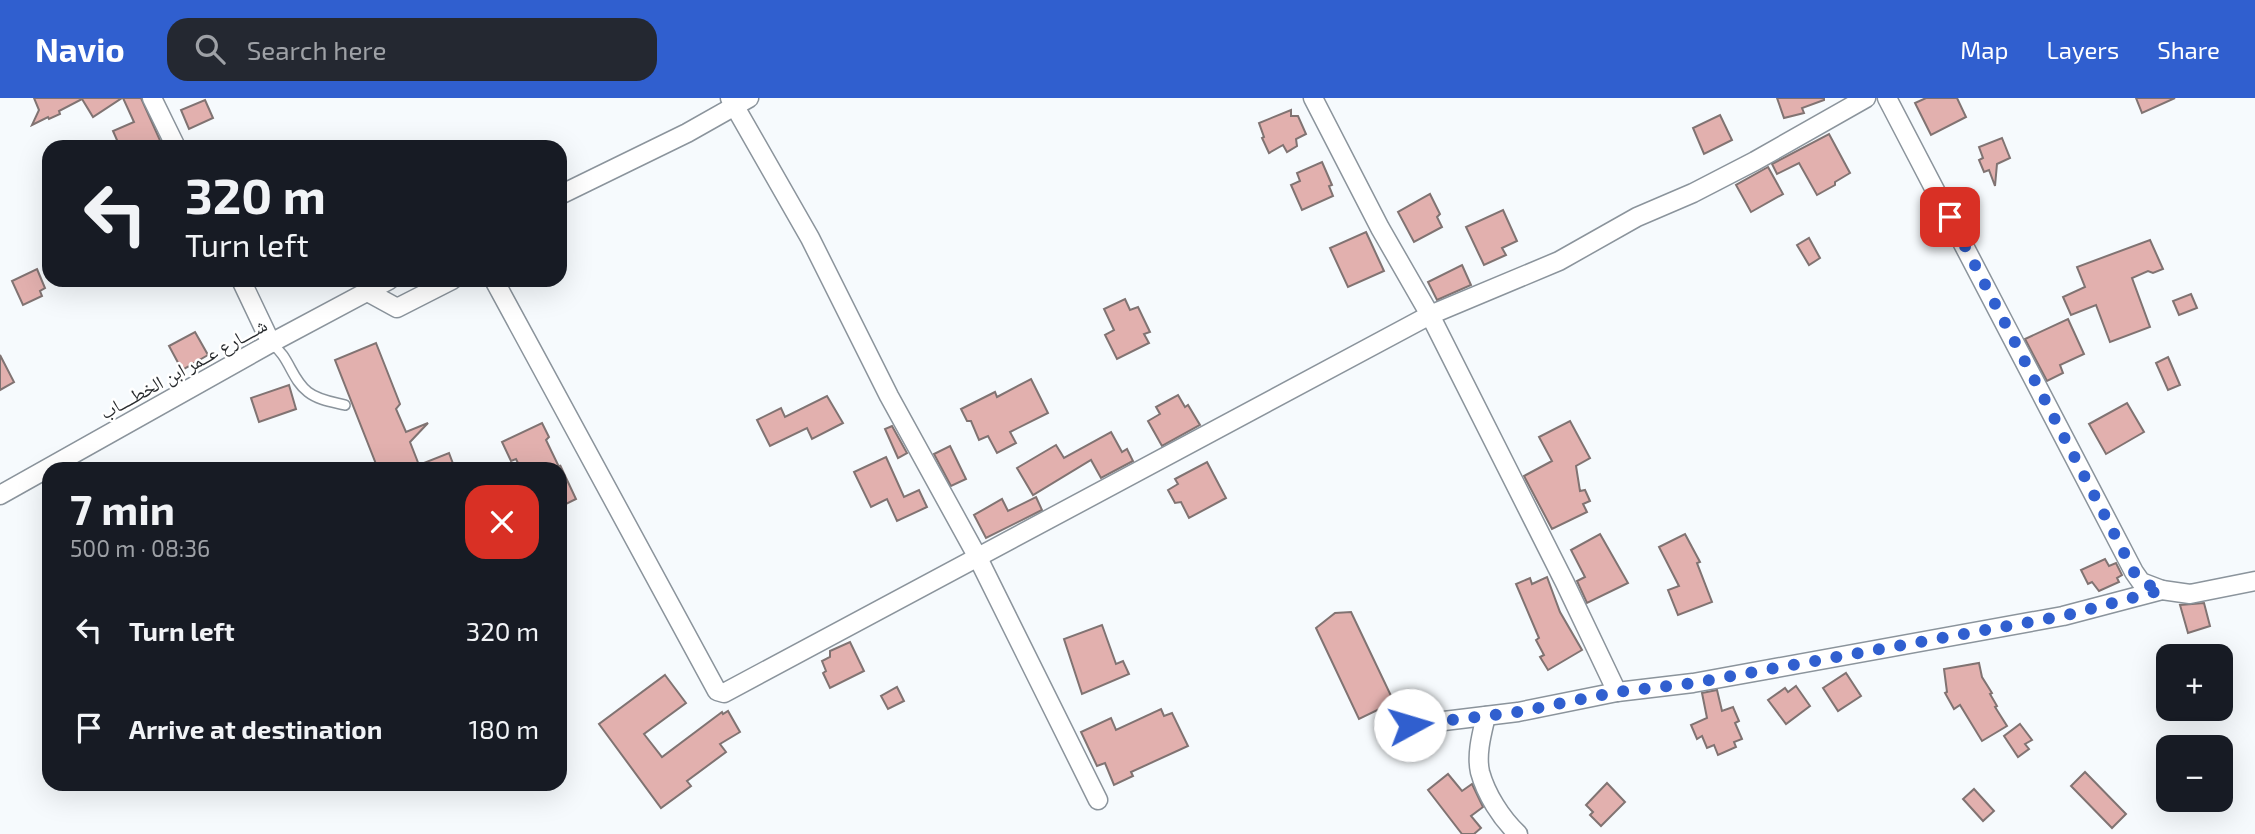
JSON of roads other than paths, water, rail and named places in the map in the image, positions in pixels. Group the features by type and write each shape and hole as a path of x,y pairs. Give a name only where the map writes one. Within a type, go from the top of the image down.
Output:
{"street":[{"path":"152,98 173,140"},
{"path":"1313,98 1380,228 1430,315 1617,692"},
{"path":"498,287 720,693 1430,315 1559,261 1637,217 1693,193 1755,161 1866,98"},
{"path":"1887,98 2141,582 2162,590 2190,594 2255,581"},
{"path":"567,192 687,133 738,101 889,396 977,556 1098,800"},
{"path":"244,287 271,342"},
{"name":"شــــارع عــمر ابن الخطــــاب","path":"58,462 374,287"},
{"path":"366,291 397,309 439,287"},
{"name":"شــــارع عــمر ابن الخطــــاب","path":"0,495 42,471"},
{"path":"1410,725 1486,716 1617,692 1693,683 2063,616 2162,590"},
{"path":"1486,716 1480,742 1480,770 1492,800 1518,834"}],"lane":[{"path":"271,342 283,351 301,386 310,394 345,405"}]}
